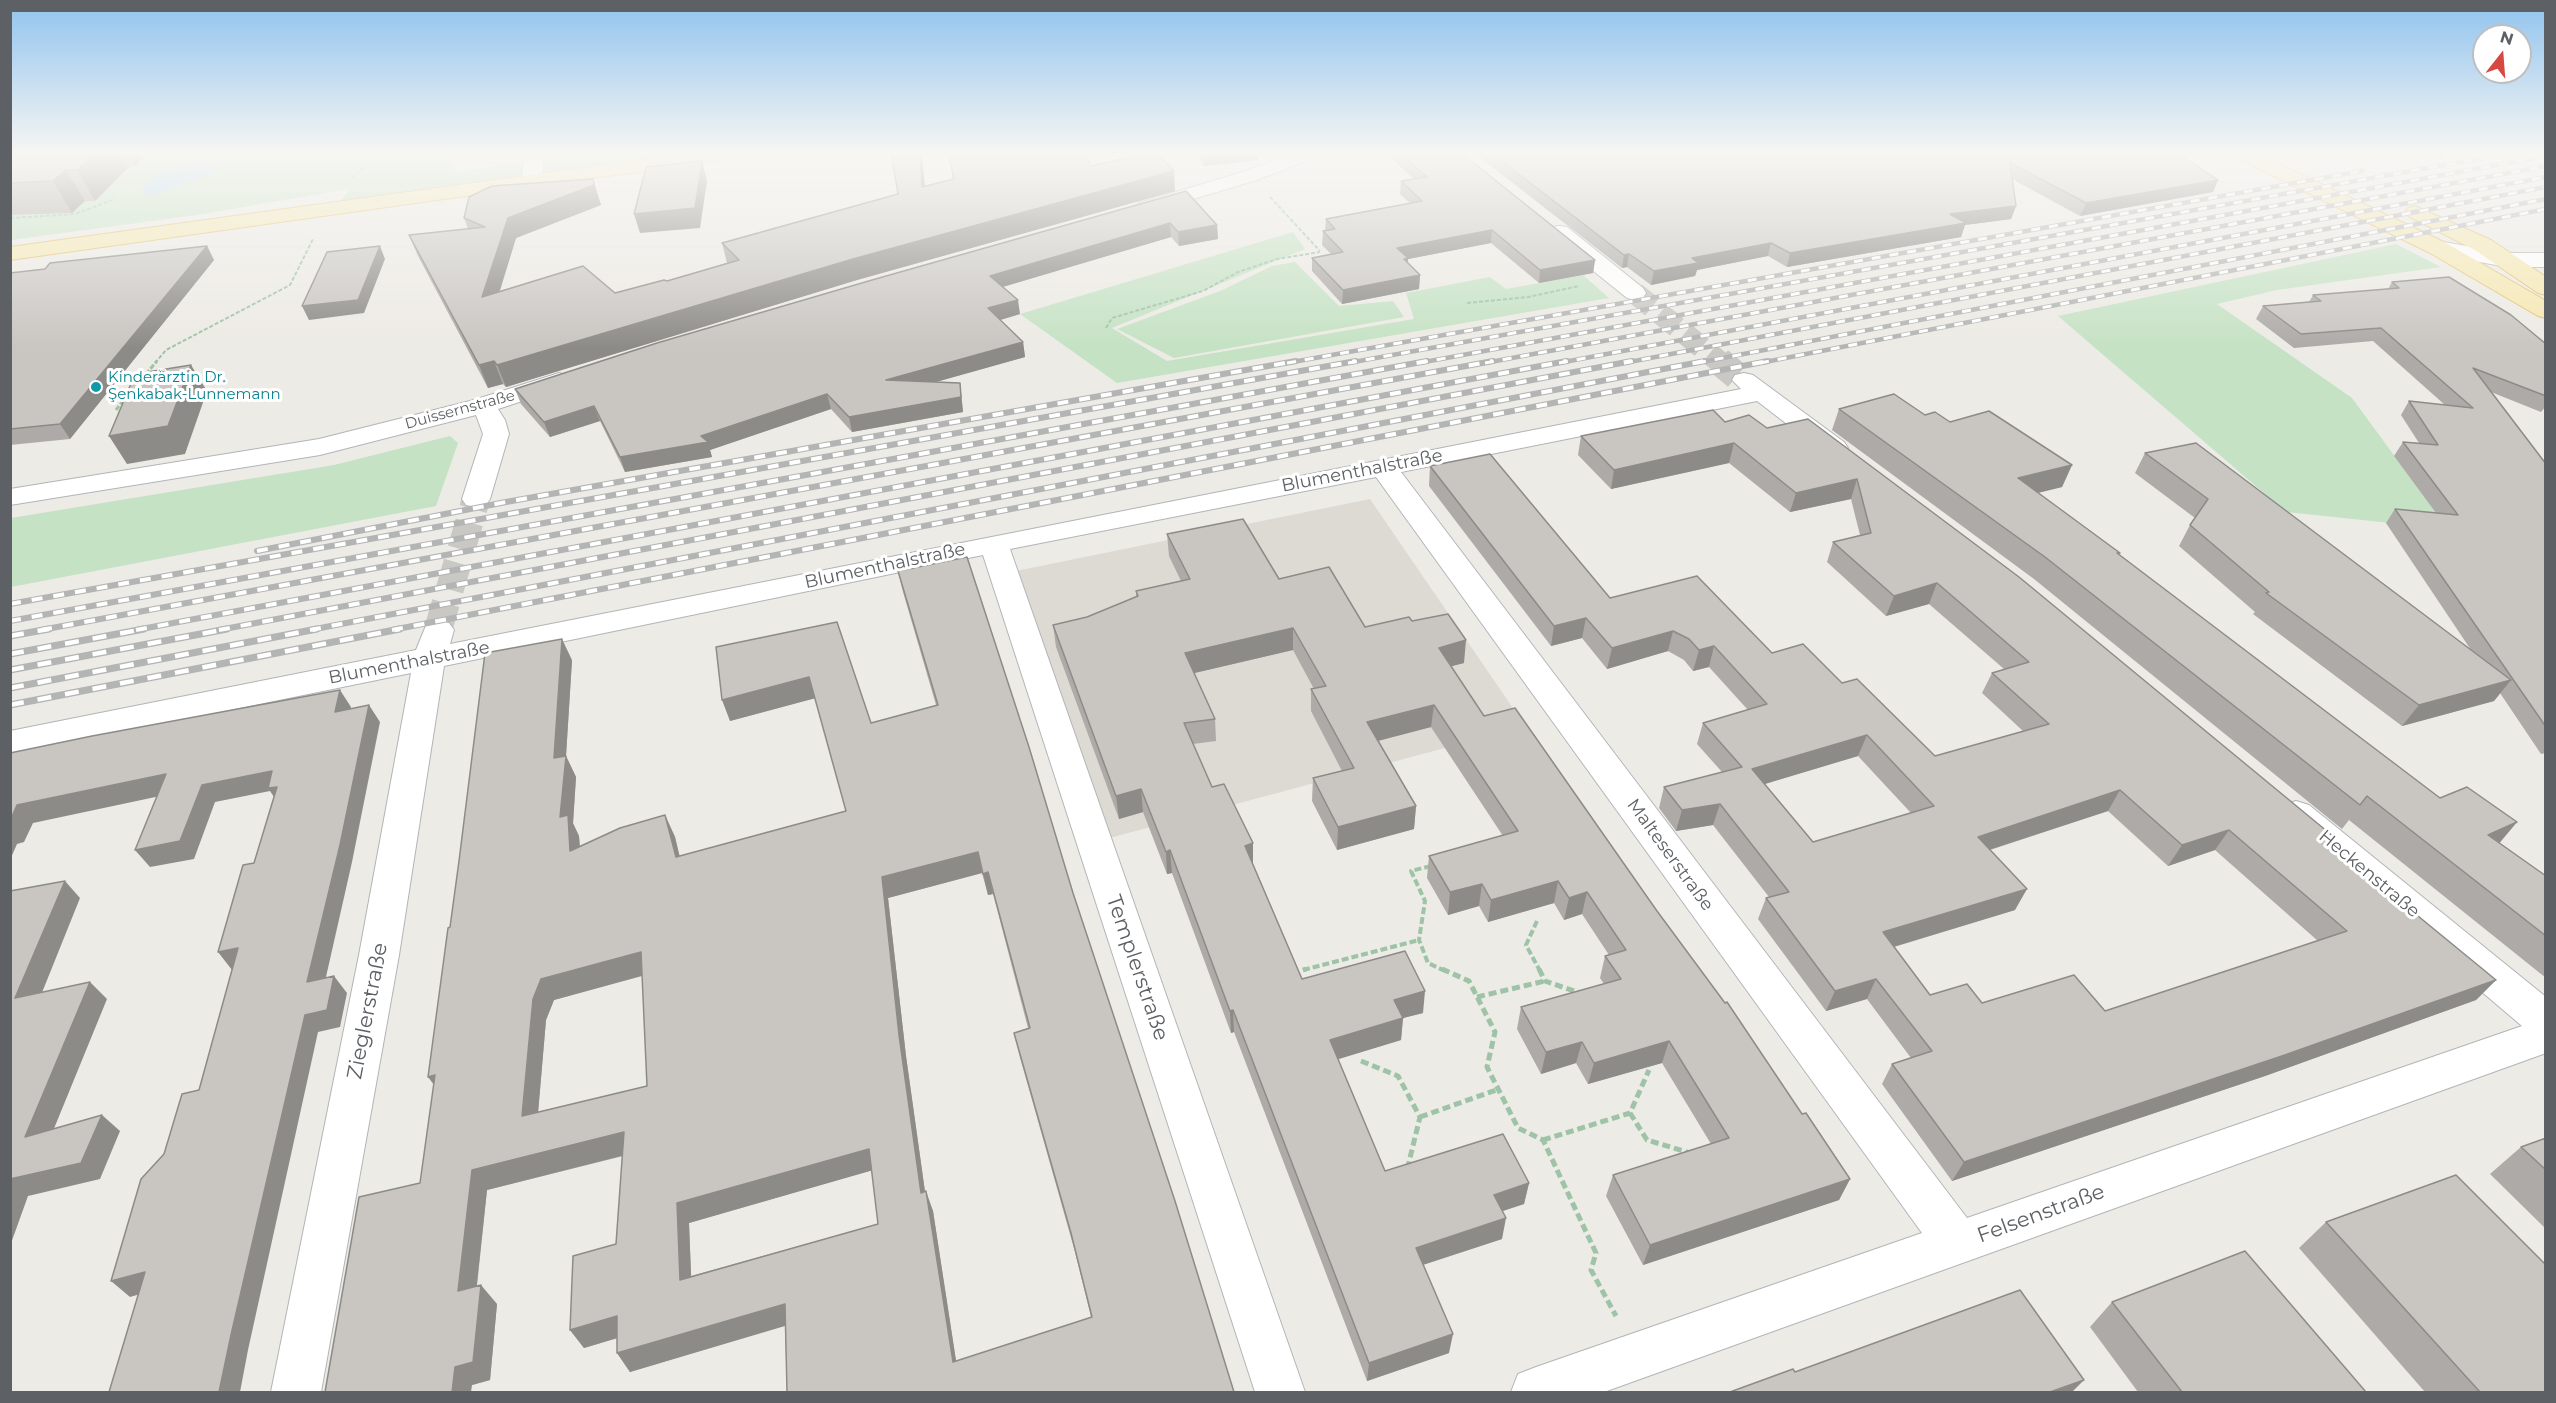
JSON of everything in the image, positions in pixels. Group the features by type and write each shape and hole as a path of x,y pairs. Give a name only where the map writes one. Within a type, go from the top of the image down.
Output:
{"main road":[{"path":"10,254 272,217"},
{"path":"2375,217 2438,248 2546,311"},
{"path":"2424,217 2483,244 2546,288"}],"street":[{"path":"1545,220 1635,293"},
{"path":"2438,248 2507,260 2546,260"},
{"path":"2492,279 2507,260"},
{"name":"Duissernstraße","path":"10,497 320,447 483,405 584,373"},
{"name":"Blumenthalstraße","path":"10,743 433,645 994,544 1383,467 1749,384 1855,463"},
{"path":"476,499 496,434 492,420 483,405"},
{"name":"Malteserstraße","path":"1383,467 1958,1244"},
{"name":"Templerstraße","path":"994,544 1280,1392"},
{"name":"Zieglerstraße","path":"296,1392 379,955 433,645"},
{"name":"Heckenstraße","path":"2271,793 2546,1021"},
{"name":"Felsenstraße","path":"1536,1392 2546,1035"}],"path":[{"path":"144,376 166,350 290,285 322,217"},
{"path":"1106,327 1112,318 1203,291 1238,272 1277,259 1320,252 1288,217"},
{"path":"1467,303 1528,297 1617,278"},
{"path":"116,410 130,393"},
{"path":"1433,865 1411,871 1425,901 1419,940 1428,963 1469,981 1495,1032 1487,1067 1518,1128 1542,1140 1596,1253 1591,1270 1637,1357"},
{"path":"1537,921 1526,945 1545,981"},
{"path":"1303,970 1419,940"},
{"path":"1477,997 1545,981 1584,995"},
{"path":"1361,1061 1398,1076 1420,1117 1407,1171"},
{"path":"1542,1140 1630,1113 1649,1070"},
{"path":"1420,1117 1499,1089"},
{"path":"1630,1113 1647,1140 1700,1156"}],"shaded area":[{"path":"1370,499 1530,733 1512,730 1102,840 1011,572"}],"green space":[{"path":"10,217 179,217 11,240"},
{"path":"1293,232 1305,249 1112,328 1167,361 1414,319 1406,293 1490,277 1506,289 1583,275 1609,298 1117,383 1020,314"},
{"path":"2396,244 2441,267 2277,290 2217,304 2352,398 2448,529 2286,512 2058,316"},
{"path":"1295,262 1339,306 1393,301 1404,317 1174,358 1117,329 1220,291 1272,266"},
{"path":"450,436 458,443 436,506 11,587 11,518 334,465"}],"building":[{"path":"464,217 509,217 482,297 583,266 615,293 739,260 722,243 814,217 1004,217 853,259 497,365 494,361 479,365 409,235 485,227"},
{"path":"1093,217 1210,217 1217,225 1178,232 1170,223 990,276 1018,300 988,308 1023,342 886,380 960,383 961,397 849,417 827,394 701,436 708,442 620,457 594,406 544,422 515,389 657,343"},
{"path":"1542,217 1595,260 1540,270 1492,230 1397,248 1408,258 1404,259 1420,275 1343,290 1312,258 1343,252 1323,231 1335,229 1326,219"},
{"path":"1575,217 1956,217 1966,223 1790,253 1771,243 1692,258 1698,263 1654,271 1629,254 1624,255"},
{"path":"207,246 60,424 10,429 10,273 45,269 50,263"},
{"path":"380,246 358,300 302,306 327,252"},
{"path":"2449,277 2511,315 2546,344 2546,396 2473,368 2546,464 2546,727 2395,509 2458,515 2403,442 2438,445 2409,401 2473,408 2381,328 2301,334 2263,306 2321,301 2313,295 2399,288 2392,282"},
{"path":"191,365 168,426 109,436 135,374"},
{"path":"1894,394 1925,415 1935,412 1950,422 1989,411 2072,465 2018,478 2120,553 2117,553 2440,798 2467,787 2517,822 2488,835 2546,876 2546,936 2367,796 2360,805 2045,557 1839,409"},
{"path":"1713,410 1725,422 1749,415 1767,428 1808,419 2019,577 2334,837 2329,843 2496,980 2282,1056 1964,1162 1892,1064 1932,1051 1876,979 1835,991 1766,898 1789,892 1720,804 1682,810 1664,787 1742,767 1703,723 1767,704 1714,646 1699,650 1689,639 1673,631 1612,648 1586,618 1554,626 1430,466 1490,454 1610,598 1697,576 1772,653 1803,644 1842,683 1857,679 1935,756 2049,724 1992,673 2029,662 1937,583 1894,596 1833,542 1871,533 1857,479 1796,493 1734,443 1614,470 1581,436","holes":["1867,735 1934,806 1813,842 1752,769","2120,790 2182,845 2229,830 2347,931 2105,1011 2074,975 1982,1003 1967,984 1930,995 1883,932 2027,889 1978,837"]},
{"path":"2196,443 2511,680 2419,705 2266,593 2269,592 2190,525 2208,499 2145,453"},
{"path":"1243,519 1279,579 1329,567 1365,627 1409,617 1412,621 1448,614 1466,640 1439,648 1484,716 1515,708 1657,911 1725,1003 1727,1002 1802,1114 1806,1113 1850,1179 1650,1245 1613,1175 1729,1138 1669,1041 1594,1063 1582,1042 1546,1052 1521,1007 1621,979 1605,956 1626,950 1587,892 1569,898 1558,881 1491,900 1482,884 1450,892 1429,856 1518,831 1434,705 1367,722 1416,806 1338,827 1313,778 1354,768 1311,689 1326,686 1293,628 1185,653 1215,719 1184,723 1212,787 1224,784 1253,843 1245,846 1302,979 1405,951 1425,991 1394,1000 1403,1018 1330,1040 1385,1171 1503,1134 1529,1183 1494,1195 1506,1218 1416,1248 1453,1334 1369,1363 1233,1010 1230,1011 1170,850 1166,852 1141,789 1116,796 1053,625 1087,617 1138,596 1136,591 1190,579 1167,534"},
{"path":"967,557 1029,747 1073,893 1175,1201 1234,1392 787,1392 785,1304 617,1353 617,1316 570,1330 573,1256 616,1244 624,1132 472,1170 458,1291 481,1285 473,1362 455,1367 452,1392 325,1392 359,1197 420,1183 435,1075 428,1077 459,861 485,653 562,639 554,758 566,756 560,817 568,815 570,851 620,828 665,815 676,857 846,811 809,677 722,700 716,647 837,622 871,723 938,705 898,571","holes":["978,852 983,874 988,872 1030,1028 1014,1033 1071,1233 1092,1317 953,1362 926,1191 921,1193 899,1035 882,877","641,952 647,1086 522,1116 533,999 541,979","869,1149 878,1224 680,1280 677,1203"]},
{"path":"340,690 335,712 369,705 340,845 307,982 334,976 327,1010 305,1015 219,1392 109,1392 145,1272 111,1281 141,1179 164,1154 182,1094 199,1090 238,948 218,952 243,865 254,863 277,787 268,788 272,771 202,785 180,841 135,850 166,774 17,805 10,821 10,753"},
{"path":"65,881 15,998 90,982 25,1137 102,1115 81,1163 10,1179 10,891"},
{"path":"2546,1138 2546,1170 2521,1147"},
{"path":"2456,1175 2546,1265 2546,1392 2480,1392 2326,1222"},
{"path":"2245,1251 2366,1392 2182,1392 2112,1302"},
{"path":"2020,1290 2084,1380 2050,1392 1730,1392 1793,1369 1795,1372"}],"tunnel":[{"path":"1635,293 1721,363"},
{"path":"1719,361 1737,376"},
{"path":"438,630 476,499"}],"railway":[{"path":"1287,363 2102,217"},
{"path":"1348,363 2154,217"},
{"path":"1419,363 2211,217"},
{"path":"1485,363 2269,217"},
{"path":"1559,363 2331,217"},
{"path":"1624,363 2386,217"},
{"path":"1697,363 2450,217"},
{"path":"1760,363 2503,217"},
{"path":"257,551 506,502 1296,361"},
{"path":"10,604 1356,361"},
{"path":"10,621 1427,361"},
{"path":"41,630 1493,361"},
{"path":"136,630 1567,361"},
{"path":"219,630 1632,361"},
{"path":"310,630 1705,361"},
{"path":"392,630 1768,361"},
{"path":"10,636 49,629"},
{"path":"10,654 144,629"},
{"path":"10,670 227,629"},
{"path":"10,688 317,629"},
{"path":"10,705 400,629"}],"place":[{"name":"Kinderärztin Dr. Şenkabak-Lunnemann","path":"96,387"}]}
